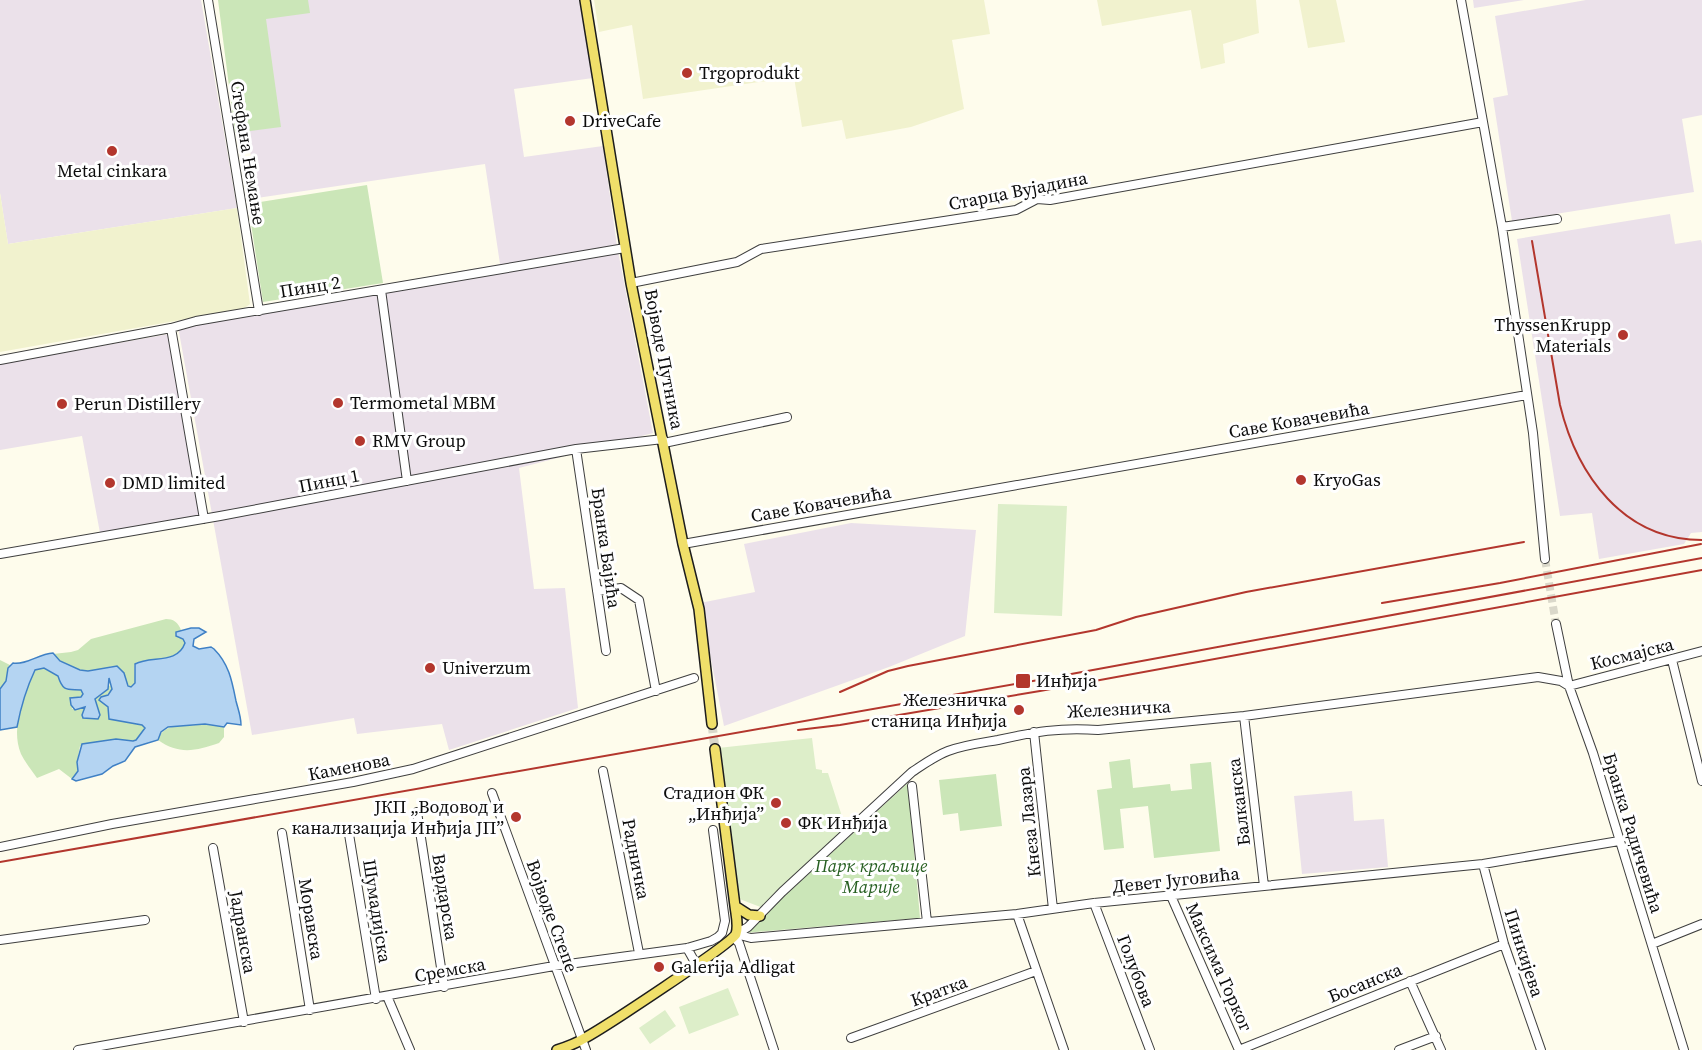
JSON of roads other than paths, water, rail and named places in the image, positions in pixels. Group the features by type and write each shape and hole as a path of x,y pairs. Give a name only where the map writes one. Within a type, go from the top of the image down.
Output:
{"main road":[{"name":"Војводе Путника","path":"585,0 625,248 683,544 699,609 712,724"},
{"path":"715,749 735,906 735,934"},
{"path":"735,906 749,915 760,916"},
{"name":"Железничка","path":"557,1050 582,1040 696,964 735,934"}],"street":[{"name":"Стефана Немање","path":"208,0 259,311"},
{"path":"1461,0 1502,227 1534,444 1545,559"},
{"name":"Старца Вујадина","path":"632,283 737,262 761,249 1016,210 1037,199 1050,200 1483,122"},
{"path":"1502,227 1557,219"},
{"name":"Пинц 2","path":"0,360 171,328 196,321 625,248"},
{"path":"381,290 407,481"},
{"path":"171,328 204,519"},
{"name":"Саве Ковачевића","path":"683,544 1527,395"},
{"name":"Пинц 1","path":"0,554 204,519 576,449 663,441 787,417"},
{"name":"Бранка Бајића","path":"576,449 606,651"},
{"path":"597,591 621,588 639,600 656,691"},
{"name":"Бранка Радичевића","path":"1556,624 1569,686 1593,753 1684,1050"},
{"name":"Космајска","path":"1569,686 1702,651"},
{"path":"1672,660 1702,781"},
{"name":"Железничка","path":"735,934 748,927 782,892 912,772 949,751 1051,729 1098,730 1244,716 1538,677 1561,681 1569,686"},
{"name":"Каменова","path":"0,847 111,824 353,783 413,769 694,678"},
{"name":"Балканска","path":"1244,716 1264,886"},
{"name":"Кнеза Лазара","path":"1034,732 1053,909"},
{"name":"Радничка","path":"603,771 639,953"},
{"path":"912,786 927,922"},
{"name":"Војводе Степе","path":"492,793 586,1050"},
{"name":"Вардарска","path":"417,812 444,987"},
{"name":"Шумадијска","path":"348,828 376,999"},
{"name":"Сремска","path":"78,1050 125,1046 554,966 687,948 711,940 722,933 724,928 713,830"},
{"name":"Моравска","path":"282,833 310,1010"},
{"name":"Девет Југовића","path":"735,934 751,938 1017,914 1094,903 1483,864 1619,841"},
{"name":"Јадранска","path":"213,848 244,1022"},
{"name":"Пинкијева","path":"1483,864 1504,944 1541,1050"},
{"name":"Максима Горког","path":"1171,896 1239,1050"},
{"name":"Голубова","path":"1094,903 1149,1050"},
{"path":"1017,914 1064,1050"},
{"path":"0,940 145,920"},
{"path":"1652,944 1702,924"},
{"path":"735,934 774,1050"},
{"name":"Босанска","path":"1239,1050 1504,944"},
{"path":"687,948 696,964"},
{"name":"Кратка","path":"851,1038 1036,971"},
{"path":"1410,981 1442,1050"},
{"path":"387,996 410,1050"},
{"path":"1399,1050 1436,1036"}],"water":[{"path":"199,628 206,632 194,639 193,646 199,649 211,647 226,667 241,725 227,723 224,727 205,724 168,727 161,732 158,740 135,747 125,761 102,774 76,781 72,779 78,771 77,762 82,744 116,739 133,741 145,728 142,725 109,719 108,707 99,700 108,695 112,689 109,678 108,689 95,699 100,715 98,719 83,718 85,707 75,710 70,698 81,697 83,694 81,690 66,689 58,676 44,668 35,670 24,698 17,727 0,730 0,689 6,681 8,668 13,663 53,653 60,661 80,670 88,671 117,666 124,673 128,686 131,687 135,683 135,664 176,654 185,643 183,639 176,636 176,632"}],"tunnel":[{"path":"1545,559 1556,624"},
{"path":"712,724 715,749"}],"railway":[{"path":"1532,241 1560,405 1578,456 1608,499 1627,516 1649,529 1674,537 1702,540"},
{"path":"840,692 888,671 908,666 1096,630 1136,617 1246,592 1524,542"},
{"path":"1382,603 1701,544"},
{"path":"0,862 1044,679 1702,558"},
{"path":"798,730 1040,691 1702,570"}],"place":[{"name":"Trgoprodukt","path":"687,73"},
{"name":"DriveCafe","path":"570,121"},
{"name":"Metal cinkara","path":"112,151"},
{"name":"ThyssenKrupp Materials","path":"1623,335"},
{"name":"Termometal MBM","path":"338,403"},
{"name":"Perun Distillery","path":"62,404"},
{"name":"RMV Group","path":"360,441"},
{"name":"KryoGas","path":"1301,480"},
{"name":"DMD limited","path":"110,483"},
{"name":"Univerzum","path":"430,668"},
{"name":"Инђија","path":"1023,681"},
{"name":"Железничка станица Инђија","path":"1019,710"},
{"name":"Стадион ФК „Инђија”","path":"776,803"},
{"name":"ЈКП „Водовод и канализација Инђија ЈП”","path":"516,817"},
{"name":"ФК Инђија","path":"786,823"},
{"name":"Galerija Adligat","path":"659,967"}],"park label":[{"name":"Парк краљице Марије","path":"871,876"}]}
